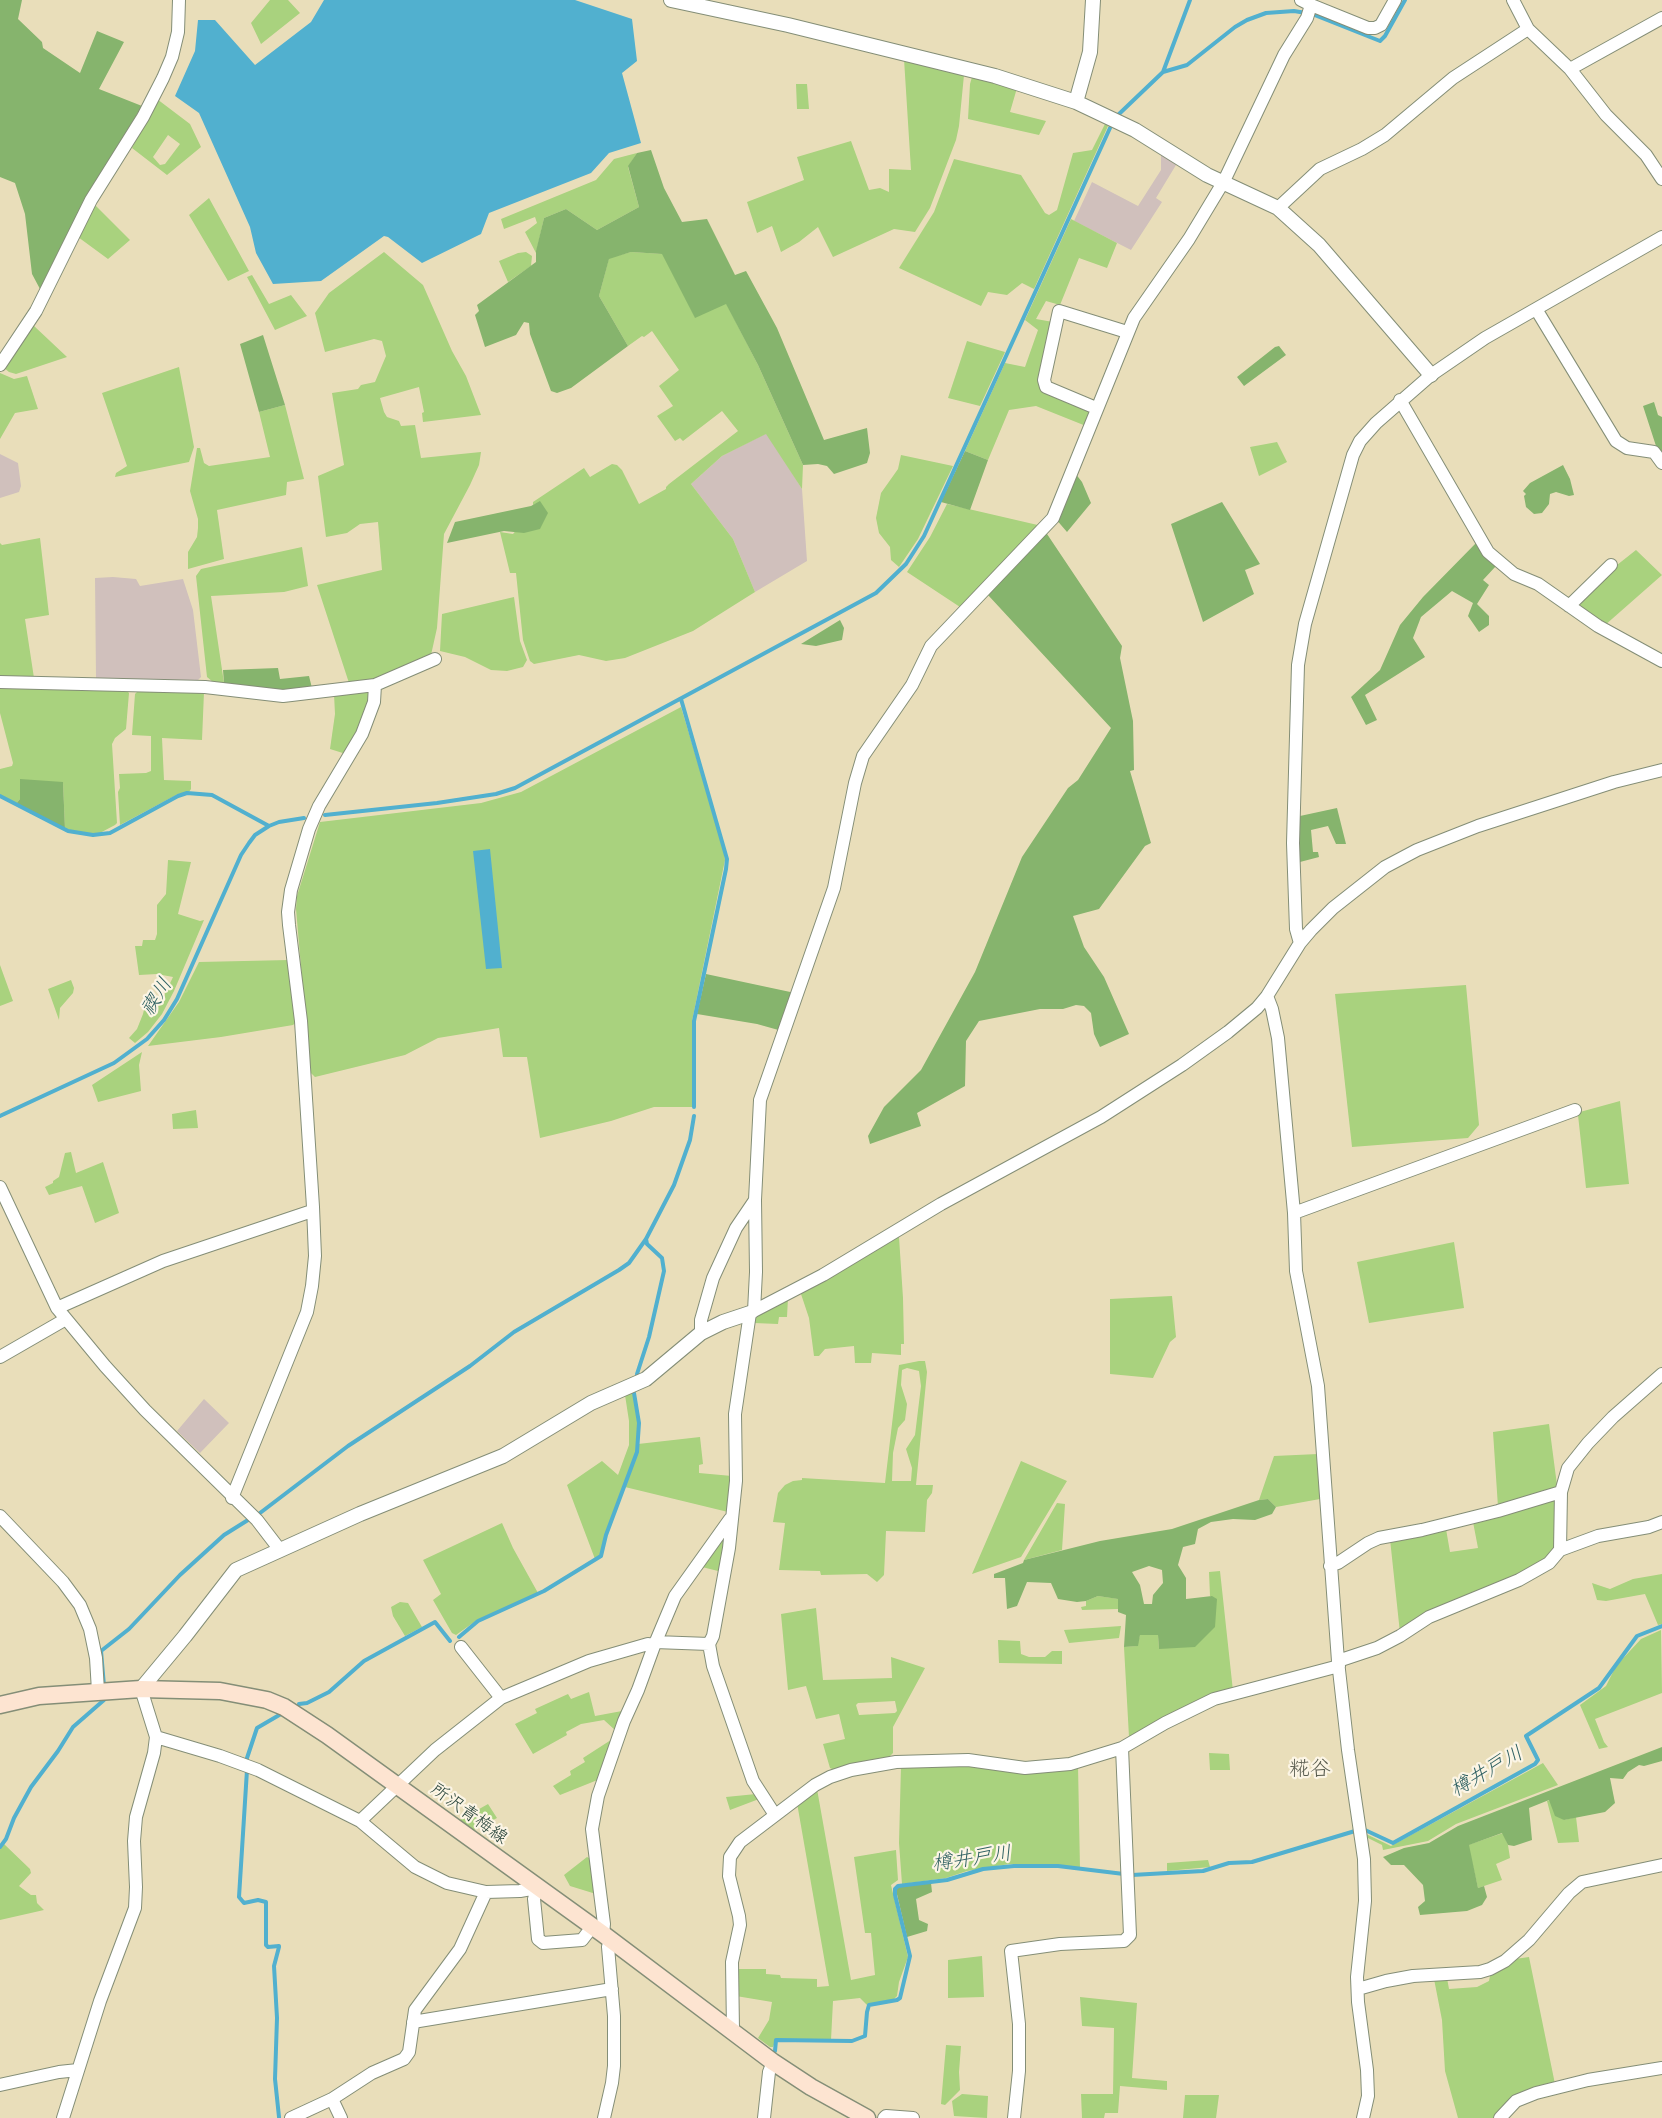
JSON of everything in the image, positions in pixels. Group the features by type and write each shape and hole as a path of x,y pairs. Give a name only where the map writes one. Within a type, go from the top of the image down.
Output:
{"main road":[{"name":"所沢青梅線","path":"0,1706 39,1696 141,1689 220,1691 267,1700 284,1707 327,1735 601,1933 773,2062 811,2087 867,2118"}],"street":[{"path":"0,364 36,311 91,201 137,127 163,78 172,57 178,32 179,0"},
{"path":"671,0 724,10 995,76 1076,102 1135,130 1193,167 1278,208 1319,245 1431,375"},
{"path":"1076,102 1090,52 1093,0"},
{"path":"775,1815 753,1781 713,1666 709,1644 713,1636 729,1548 730,1519 736,1481 735,1414 752,1312 756,1272 755,1200 760,1100 834,888 855,783 863,756 912,685 931,646 1053,518 1127,332 1224,182 1284,55 1307,18 1306,2 1368,28 1375,28 1381,25 1395,0"},
{"path":"1513,0 1528,29 1570,69 1606,115 1646,154 1662,179"},
{"path":"1570,69 1662,18"},
{"path":"1278,208 1320,169 1385,135 1453,78 1528,29"},
{"path":"1299,943 1296,929 1293,843 1299,654 1305,624 1353,454 1360,441 1376,423 1431,375 1485,338 1662,238"},
{"path":"1536,309 1616,441 1627,448 1654,452 1662,463"},
{"path":"1096,408 1046,387 1044,381 1059,310 1127,332"},
{"path":"1400,400 1488,552 1514,574 1538,584 1598,626 1662,661"},
{"path":"1569,606 1611,565"},
{"path":"0,682 205,687 283,696 375,685 435,659"},
{"path":"232,1498 307,1312 315,1256 301,1021 289,925 290,900 309,829 319,806 362,734 374,702 375,685"},
{"path":"63,2118 100,2001 135,1908 136,1817 154,1753 156,1737 141,1689 186,1636 236,1570 376,1507 503,1456 591,1403 646,1379 701,1333 752,1312 823,1275 941,1204 1101,1117 1228,1032 1267,996 1299,943 1333,908 1385,867 1417,850 1478,826 1614,782 1662,770"},
{"path":"1267,996 1278,1038 1294,1213 1296,1271 1314,1360 1321,1416 1338,1664 1366,1882 1358,1989 1367,2070 1368,2096 1363,2118"},
{"path":"1294,1213 1575,1110"},
{"path":"0,1187 57,1308 145,1410 232,1498 257,1520 280,1550"},
{"path":"701,1333 701,1320 713,1278 736,1228 755,1200"},
{"path":"57,1308 163,1261 312,1211"},
{"path":"0,1357 66,1319"},
{"path":"1560,1550 1561,1492 1568,1468 1613,1417 1662,1374"},
{"path":"1330,1566 1379,1538 1498,1511 1561,1492"},
{"path":"0,1516 63,1582 80,1605 90,1629 103,1691"},
{"path":"604,2118 614,2066 612,1989 608,1947 601,1933 603,1924 592,1829 595,1808 624,1721 643,1680 675,1596 730,1519"},
{"path":"733,2030 732,1962 740,1925 729,1876 730,1857 740,1842 815,1785 830,1777 875,1765 955,1760 1042,1768 1070,1764 1122,1748 1165,1723 1214,1699 1338,1664 1377,1648 1429,1617 1519,1580 1549,1563 1560,1550 1598,1536 1649,1527 1662,1522"},
{"path":"360,1821 435,1750 501,1698 590,1661 648,1644 709,1644"},
{"path":"461,1647 501,1698"},
{"path":"156,1737 258,1770 360,1821 424,1873 460,1887 486,1892 537,1888 534,1899 538,1939 543,1943 582,1940 601,1933"},
{"path":"1014,2118 1019,2071 1019,2024 1011,1951 1060,1944 1124,1941 1130,1935 1122,1748"},
{"path":"1358,1989 1413,1976 1490,1969 1505,1961 1529,1940 1569,1893 1582,1882 1662,1865"},
{"path":"291,2118 332,2099 357,2082 404,2059 410,2052 415,2010 460,1949 486,1892"},
{"path":"413,2022 612,1989"},
{"path":"764,2118 769,2072 773,2062"},
{"path":"1500,2118 1516,2101 1536,2093 1588,2080 1662,2068"},
{"path":"0,2085 78,2070"},
{"path":"332,2099 341,2118"},
{"path":"884,2118 886,2116 913,2118"}],"shaded area":[{"path":"1161,154 1176,165 1156,198 1162,202 1131,250 1074,221 1092,182 1138,206 1161,170"},
{"path":"767,433 802,489 807,561 755,592 733,539 691,484 722,456"},
{"path":"0,454 18,463 21,486 19,492 0,498"},
{"path":"95,578 136,579 140,586 183,579 193,610 201,677 197,681 96,679"},
{"path":"204,1399 229,1423 200,1453 177,1431"}],"green space":[{"path":"0,0 22,0 18,19 42,42 43,48 80,73 97,31 124,42 99,89 142,106 96,182 40,289 32,274 25,214 15,183 0,177"},
{"path":"270,0 288,0 300,13 261,44 251,23"},
{"path":"904,59 964,75 956,140 930,208 915,232 894,229 833,257 818,227 781,252 772,226 757,233 747,202 804,180 797,157 851,141 869,190 880,188 889,192 889,169 911,170"},
{"path":"972,77 1017,88 1010,112 1046,121 1039,135 968,119"},
{"path":"796,84 807,84 809,109 797,109"},
{"path":"157,99 190,124 201,147 167,175 132,148","holes":["168,135 180,144 165,164 160,165 153,157"]},
{"path":"1105,124 1108,126 1034,289 1022,283 1007,295 988,292 981,306 899,268 934,212 954,159 1021,175 1045,213 1049,215 1057,210 1073,153 1092,150"},
{"path":"651,150 664,188 682,222 707,219 735,275 746,271 777,328 824,440 867,428 870,453 867,463 834,474 827,466 803,465 758,365 726,304 695,318 662,254 631,252 609,259 599,296 628,346 571,388 557,393 551,391 530,334 529,323 524,322 516,335 485,347 475,315 479,311 477,305 536,262 536,251 544,218 566,209 597,230 639,207 628,166 637,153"},
{"path":"637,153 628,167 639,207 597,230 566,209 544,218 536,253 525,232 537,223 535,217 504,229 501,219 596,180 614,159"},
{"path":"209,198 249,271 228,281 189,215"},
{"path":"95,205 130,240 108,259 78,237"},
{"path":"1071,219 1117,243 1107,268 1079,258 1060,305 1046,301 1036,319 1053,322 1040,378 1091,412 1086,426 1036,406 1009,410 988,460 965,451 1005,363 1025,367 1038,330 1025,320"},
{"path":"384,252 423,285 452,351 466,376 481,415 423,422 422,413 424,412 419,387 380,398 384,412 387,417 399,421 401,426 415,425 421,458 481,452 479,465 470,485 444,534 437,628 431,655 383,679 349,683 317,585 382,570 378,522 360,524 347,533 326,537 318,476 344,465 332,393 358,389 361,385 375,382 386,356 382,341 374,339 325,352 315,313 329,293"},
{"path":"526,252 532,256 531,266 508,282 499,261"},
{"path":"631,252 663,254 695,317 726,303 758,365 803,465 802,489 766,434 722,456 691,484 733,539 755,592 693,631 625,658 606,661 579,655 534,664 530,661 523,640 516,573 510,573 500,532 513,534 540,502 533,505 533,502 584,468 590,477 612,464 617,465 622,470 639,504 666,489 669,484 738,431 722,411 683,441 680,438 675,441 657,416 673,406 659,386 679,370 652,331 628,346 599,296 609,258"},
{"path":"252,275 269,304 291,295 307,316 275,330 247,277"},
{"path":"33,325 67,357 16,374 9,372 3,367"},
{"path":"263,335 285,405 259,412 240,344"},
{"path":"967,341 1005,352 980,406 948,398"},
{"path":"1279,346 1286,355 1244,386 1237,377"},
{"path":"179,367 194,447 189,462 115,477 116,473 127,466 102,393"},
{"path":"0,373 14,379 27,376 38,409 15,413 0,439"},
{"path":"1654,402 1658,415 1662,417 1662,454 1656,446 1643,406"},
{"path":"285,405 304,479 287,482 286,495 217,510 224,559 188,569 188,552 197,537 198,528 198,519 190,491 197,448 200,448 204,463 209,466 270,457 259,412"},
{"path":"1277,442 1287,462 1259,476 1250,447"},
{"path":"965,451 988,460 970,510 941,502"},
{"path":"901,455 953,466 918,539 899,567 891,560 890,547 879,533 876,518 881,493 898,469"},
{"path":"1563,465 1574,495 1569,496 1556,492 1550,494 1549,504 1542,513 1534,514 1526,507 1524,496 1526,494 1523,491 1530,483"},
{"path":"1075,473 1082,482 1091,503 1067,532 1055,518"},
{"path":"540,501 548,513 540,529 524,533 504,531 447,543 455,522 531,506"},
{"path":"1222,502 1260,564 1245,570 1254,594 1203,622 1171,524"},
{"path":"947,504 1042,526 960,607 907,572 930,537"},
{"path":"1045,531 1122,646 1120,658 1133,721 1134,770 1130,771 1151,843 1145,846 1099,909 1073,916 1084,947 1104,977 1129,1034 1100,1047 1094,1034 1091,1013 1084,1006 1076,1005 1063,1009 1040,1009 979,1021 966,1041 965,1086 917,1113 921,1126 870,1144 868,1136 884,1107 921,1070 975,972 1022,857 1068,788 1078,780 1111,728 988,595"},
{"path":"40,538 49,615 25,619 34,678 0,677 0,543 2,545"},
{"path":"1477,542 1496,566 1483,580 1489,585 1477,604 1489,616 1489,625 1479,632 1468,616 1473,603 1452,591 1421,617 1413,638 1425,657 1365,695 1377,720 1366,725 1351,697 1380,670 1400,625 1423,597"},
{"path":"302,547 308,586 284,592 211,596 224,683 213,682 207,677 196,576 201,569"},
{"path":"1636,550 1662,575 1604,626 1581,609 1580,604 1612,569"},
{"path":"514,597 520,641 527,660 523,667 507,671 491,670 465,657 440,651 442,614"},
{"path":"840,620 844,628 842,640 816,646 801,644"},
{"path":"278,668 280,679 309,676 312,688 284,692 224,683 223,670"},
{"path":"0,686 125,689 129,693 126,729 115,738 112,744 117,823 115,825 98,834 65,829 63,782 20,799 16,804 0,795 0,769 12,766 13,763 0,713"},
{"path":"139,690 204,692 202,740 162,738 164,780 191,781 191,789 120,825 119,774 151,771 151,736 132,735 135,694"},
{"path":"367,692 370,697 364,721 346,754 330,749 335,714 334,694"},
{"path":"681,707 724,850 725,860 692,1021 693,1107 654,1107 611,1121 540,1138 527,1057 503,1057 499,1028 438,1038 405,1055 315,1077 310,1072 296,909 297,896 320,822 481,803 521,792"},
{"path":"20,779 63,782 65,829 16,804 20,799"},
{"path":"1337,808 1346,844 1336,844 1328,826 1311,830 1313,852 1318,852 1319,857 1300,862 1300,816"},
{"path":"168,860 191,862 178,914 200,921 204,920 162,1014 148,1032 135,1043 129,1038 137,1029 146,1001 163,998 173,977 157,974 139,975 135,946 142,946 143,940 155,940 157,905 166,894"},
{"path":"289,960 296,1022 293,1025 148,1046 179,1002 199,962"},
{"path":"0,965 13,1001 0,1006"},
{"path":"706,974 795,993 782,1031 757,1024 697,1014"},
{"path":"71,980 73,993 60,1008 59,1020 48,989"},
{"path":"1466,985 1479,1125 1468,1138 1352,1147 1335,994"},
{"path":"142,1052 139,1065 141,1091 98,1102 92,1085"},
{"path":"1620,1101 1629,1184 1586,1188 1578,1115 1580,1112"},
{"path":"196,1110 198,1128 173,1129 172,1114"},
{"path":"71,1152 76,1173 103,1162 119,1213 95,1223 82,1186 49,1195 45,1187 59,1177 65,1153"},
{"path":"899,1237 904,1344 901,1344 901,1355 872,1353 871,1363 855,1363 854,1346 825,1349 819,1356 814,1356 809,1318 800,1291"},
{"path":"1454,1242 1464,1308 1369,1323 1357,1262"},
{"path":"1172,1296 1176,1337 1170,1342 1153,1378 1110,1374 1110,1299"},
{"path":"788,1298 787,1317 779,1317 778,1324 754,1323 755,1317 760,1312"},
{"path":"925,1361 927,1372 916,1485 933,1485 932,1493 927,1500 925,1532 886,1531 884,1575 877,1582 867,1574 821,1575 820,1571 779,1570 785,1523 773,1522 778,1493 785,1485 802,1480 802,1478 885,1483 899,1365","holes":["907,1368 919,1371 921,1386 915,1435 906,1449 912,1468 911,1481 892,1481 893,1453 898,1428 905,1420 907,1404 901,1385 902,1370"]},
{"path":"633,1391 638,1421 637,1451 606,1532 600,1556 595,1559 567,1485 602,1461 618,1475 629,1445 629,1421 625,1395"},
{"path":"1549,1424 1557,1485 1553,1490 1498,1507 1493,1432"},
{"path":"700,1437 703,1464 699,1465 699,1473 732,1476 728,1512 625,1487 638,1452 638,1444"},
{"path":"1318,1454 1320,1499 1276,1507 1268,1499 1259,1500 1274,1456"},
{"path":"1021,1461 1067,1481 1021,1557 972,1574"},
{"path":"1268,1499 1276,1507 1272,1514 1255,1520 1233,1519 1211,1522 1198,1529 1195,1544 1183,1547 1178,1565 1186,1578 1186,1599 1212,1596 1217,1599 1215,1627 1195,1647 1159,1649 1158,1635 1140,1635 1138,1646 1124,1647 1126,1615 1118,1612 1118,1599 1098,1596 1077,1602 1058,1599 1051,1583 1027,1582 1017,1606 1007,1609 1005,1578 994,1578 994,1574 1023,1563 1024,1560 1100,1541 1172,1529","holes":["1149,1566 1162,1570 1163,1583 1153,1595 1152,1604 1144,1604 1140,1585 1132,1572"]},
{"path":"1555,1501 1557,1545 1546,1560 1400,1633 1390,1539 1446,1529 1450,1552 1478,1548 1473,1522"},
{"path":"1057,1503 1065,1504 1062,1550 1024,1560"},
{"path":"502,1523 538,1593 477,1620 456,1635 452,1633 433,1600 441,1594 423,1560"},
{"path":"724,1538 726,1539 722,1572 702,1567"},
{"path":"1220,1571 1233,1691 1134,1738 1129,1737 1124,1647 1137,1646 1140,1635 1158,1635 1159,1649 1212,1596 1210,1596 1209,1572"},
{"path":"1662,1574 1662,1624 1658,1625 1645,1594 1606,1601 1597,1600 1592,1583 1610,1589 1633,1579"},
{"path":"1098,1596 1119,1599 1118,1609 1082,1610 1081,1607 1086,1606 1086,1601"},
{"path":"400,1602 408,1603 422,1627 405,1636 393,1616 391,1607"},
{"path":"816,1608 823,1680 892,1678 891,1657 925,1668 893,1727 893,1753 887,1759 834,1770 830,1768 823,1744 845,1739 839,1714 816,1719 806,1686 788,1690 781,1614","holes":["895,1701 897,1711 859,1715 856,1705"]},
{"path":"1121,1626 1119,1638 1069,1643 1064,1630"},
{"path":"1661,1630 1662,1693 1595,1719 1608,1747 1599,1749 1580,1705 1606,1686 1616,1666 1641,1639"},
{"path":"998,1640 1020,1641 1021,1654 1029,1657 1045,1657 1052,1651 1062,1651 1062,1664 999,1663"},
{"path":"589,1692 595,1716 622,1711 616,1731 604,1720 581,1724 566,1732 567,1735 533,1754 515,1724 537,1713 535,1709 568,1694 571,1699"},
{"path":"614,1738 600,1779 560,1795 553,1786 571,1775 570,1771 585,1762 583,1758"},
{"path":"1662,1747 1662,1761 1644,1766 1639,1765 1628,1772 1623,1779 1610,1778 1615,1803 1605,1812 1564,1820 1555,1816 1549,1800 1529,1808 1532,1840 1514,1846 1508,1845 1502,1833 1469,1845 1478,1888 1484,1886 1487,1897 1482,1905 1467,1911 1420,1915 1418,1907 1425,1901 1423,1885 1404,1865 1391,1865 1383,1857 1404,1848 1429,1843 1458,1826"},
{"path":"1209,1753 1229,1754 1230,1770 1210,1770"},
{"path":"1543,1763 1558,1785 1456,1824 1428,1841 1383,1850 1382,1845 1364,1836 1364,1833 1391,1846"},
{"path":"1078,1765 1080,1869 1056,1864 1009,1864 967,1871 946,1878 902,1884 899,1843 901,1766"},
{"path":"817,1789 851,1980 875,1975 871,1933 865,1933 854,1857 896,1850 898,1880 891,1885 908,1957 899,1982 897,1996 894,1999 868,2006 860,1998 833,2001 831,2040 776,2039 773,2047 770,2047 758,2038 769,2020 772,2002 736,1996 735,1969 766,1969 766,1974 780,1975 781,1978 817,1979 817,1987 829,1986 797,1803"},
{"path":"756,1794 759,1799 730,1810 726,1797"},
{"path":"1550,1800 1564,1820 1576,1817 1579,1842 1558,1843 1547,1801"},
{"path":"488,1804 497,1818 472,1831 458,1821"},
{"path":"1503,1833 1510,1858 1496,1864 1502,1880 1478,1888 1468,1845"},
{"path":"4,1844 30,1869 31,1873 19,1886 31,1895 36,1895 37,1903 44,1910 0,1920 0,1849"},
{"path":"587,1857 591,1859 596,1894 570,1886 564,1875"},
{"path":"1208,1860 1210,1867 1167,1871 1167,1863"},
{"path":"931,1883 932,1892 916,1899 919,1920 928,1924 927,1931 907,1937 896,1890 899,1887"},
{"path":"982,1956 984,1997 948,1998 948,1960"},
{"path":"1529,1957 1555,2084 1495,2118 1458,2118 1445,2071 1442,2020 1434,1979 1447,1978 1449,1989 1477,1987 1489,1981 1490,1976 1515,1959"},
{"path":"1080,1997 1137,2003 1132,2078 1167,2081 1167,2090 1120,2086 1118,2113 1105,2113 1104,2118 1082,2118 1081,2094 1113,2094 1114,2028 1082,2026"},
{"path":"946,2045 961,2046 960,2090 945,2105 941,2104"},
{"path":"962,2094 988,2096 987,2118 954,2116 952,2101"},
{"path":"1185,2095 1219,2095 1216,2118 1183,2118"}],"water":[{"path":"324,0 575,0 632,19 637,61 622,73 641,143 609,153 591,173 489,213 481,234 422,263 384,236 321,281 273,284 256,253 250,227 199,113 175,96 195,51 198,20 215,20 255,65 311,22"},
{"path":"490,849 502,968 486,969 473,851"}],"waterway":[{"path":"1119,114 1163,72 1190,0"},
{"path":"1163,72 1187,65 1235,27 1266,13 1294,11 1312,14 1380,41 1405,0"},
{"path":"325,815 437,803 496,794 515,788 876,593 906,564 924,536 1110,128"},
{"path":"681,699 727,859 694,1021 694,1107"},
{"path":"0,796 68,831 93,835 110,833 187,793 212,795 269,826"},
{"name":"禊川","path":"0,1116 114,1063 147,1039 164,1020 177,999 241,855 249,843 255,835 269,826 304,818"},
{"path":"260,1513 348,1446 470,1366 514,1332 629,1263 646,1239 674,1185 690,1140 694,1116"},
{"path":"637,1374 649,1337 664,1271 662,1258 647,1244 646,1239"},
{"path":"459,1637 478,1621 544,1591 601,1556 606,1535 637,1452 639,1423 634,1393"},
{"path":"104,1686 101,1651 129,1629 180,1575 224,1535 248,1520"},
{"path":"299,1704 307,1703 329,1692 364,1661 435,1622 450,1641"},
{"name":"樽井戸川","path":"1365,1830 1393,1843 1535,1764 1538,1760 1526,1736 1599,1688 1637,1636 1662,1626"},
{"path":"0,1847 31,1787 73,1727 104,1700 104,1697"},
{"path":"247,1758 257,1728 281,1714"},
{"path":"247,1770 239,1897 244,1903 258,1900 266,1902 266,1945 268,1947 279,1946 274,1966 277,2018 275,2079 279,2117"},
{"name":"樽井戸川","path":"775,2051 776,2040 852,2041 865,2036 869,2005 900,1998 910,1956 895,1895 895,1889 898,1886 947,1880 983,1869 1014,1866 1058,1866 1132,1875 1203,1871 1229,1863 1252,1862 1355,1831"}],"district":[{"name":"糀谷","path":"1310,1770"}]}
